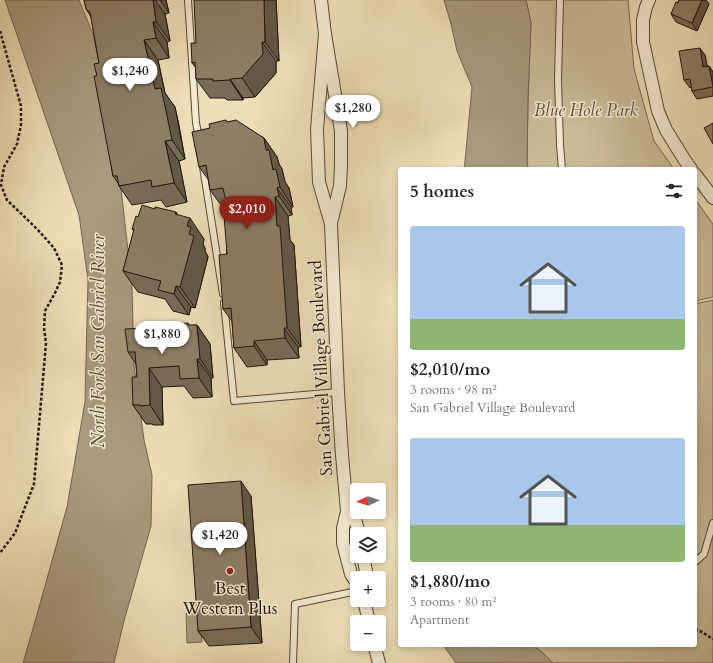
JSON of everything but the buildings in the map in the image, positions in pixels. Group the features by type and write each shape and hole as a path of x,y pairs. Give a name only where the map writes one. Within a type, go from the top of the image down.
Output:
{"street":[{"name":"San Gabriel Village Boulevard","path":"322,0 325,34 341,131 340,186 331,224"},
{"path":"649,0 643,20 644,42 658,111 666,130 690,167"},
{"name":"San Gabriel Village Boulevard","path":"325,34 317,129 319,182 331,224 338,392 347,511 343,528 343,543 350,571"},
{"path":"697,177 713,198"},
{"name":"San Gabriel Village Boulevard","path":"347,511 356,519 358,527"},
{"path":"376,651 379,663"}],"lane":[{"path":"188,0 196,123 200,146"},
{"path":"560,0 558,79 562,167"},
{"path":"202,162 222,293 234,401 338,392"},
{"path":"697,560 704,554 713,523"},
{"path":"293,663 295,604 350,592"}],"path":[{"path":"0,31 21,106 21,125 17,144 4,167 1,184 7,200 54,248 62,265 60,282 45,311 44,328 46,343 34,484 15,533 0,553"},
{"path":"697,630 713,639"}],"green space":[{"name":"Blue Hole Park","path":"526,0 628,0 634,69 654,141 673,167 528,167 528,100 531,23"},
{"path":"697,202 713,224 713,297 697,301"},
{"path":"713,300 713,663 553,663 535,647 697,647 697,304"}],"water":[{"name":"North Fork San Gabriel River","path":"5,0 79,0 93,34 110,113 122,197 132,286 134,365 144,440 152,475 151,526 124,621 114,663 23,663 67,507 85,402 88,280 79,215"},
{"path":"444,0 526,0 531,23 528,100 528,167 464,167 472,87 457,51"},
{"path":"200,612 202,642 187,643 186,613"},
{"path":"444,647 535,647 553,663 456,663"}],"place":[{"name":"Best Western Plus","path":"230,571"}]}
